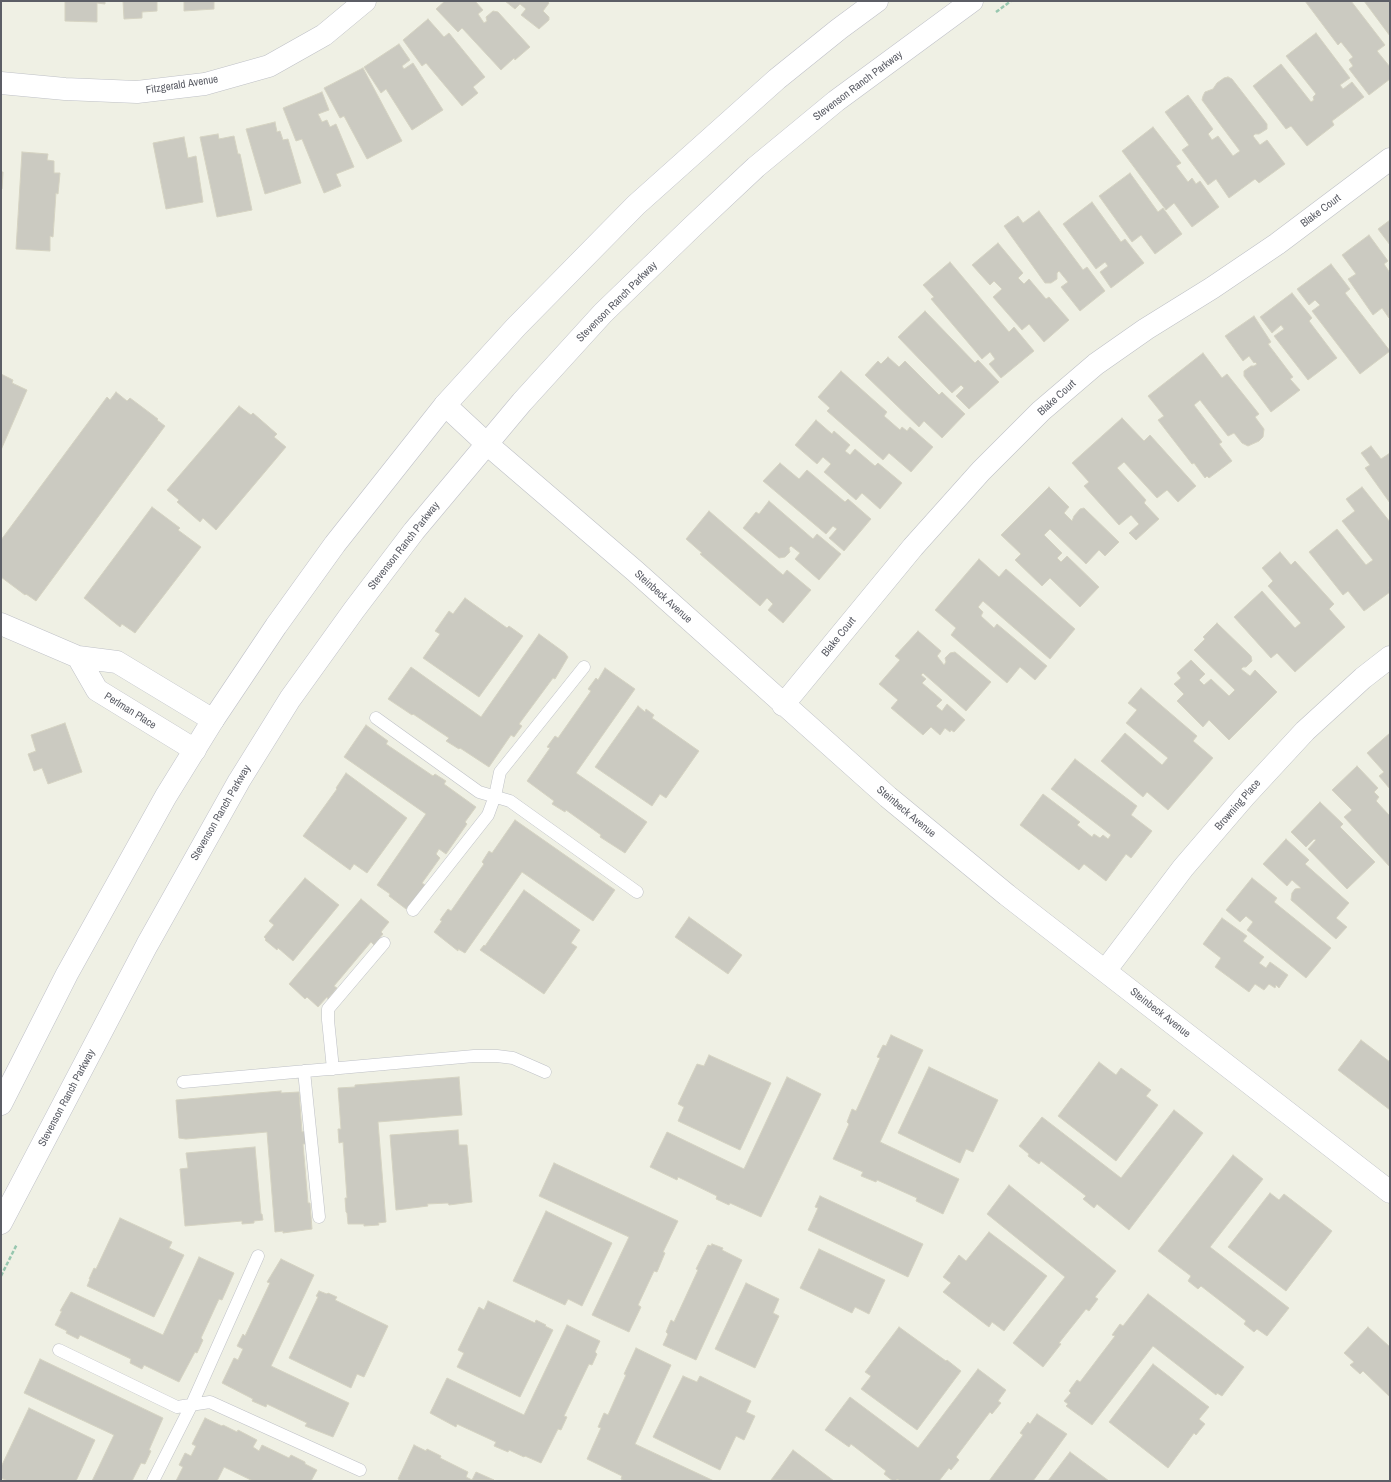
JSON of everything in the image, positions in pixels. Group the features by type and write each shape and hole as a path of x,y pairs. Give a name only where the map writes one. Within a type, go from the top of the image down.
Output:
{"street":[{"name":"Fitzgerald Avenue","path":"1,83 65,89 137,92 206,84 269,66 324,35 366,1"},
{"path":"1,1104 67,974 166,796 213,720 276,626 335,544 445,405 516,327 636,205 777,79 839,29 877,1"},
{"name":"Stevenson Ranch Parkway","path":"1,1223 147,945 195,857 247,769 290,699 354,610 414,531 522,402 603,313 756,167 836,101 972,1"},
{"name":"Blake Court","path":"783,705 913,547 981,471 1041,411 1096,364 1146,329 1212,288 1277,244 1390,158"},
{"name":"Steinbeck Avenue","path":"445,405 487,444 635,571 783,705 888,797 1007,895 1390,1192"},
{"path":"1,624 78,657 117,662 213,720"},
{"name":"Perlman Place","path":"78,657 97,690 195,750"},
{"name":"Browning Place","path":"1104,971 1183,868 1244,797 1305,731 1363,678 1390,657"}],"lane":[{"path":"413,910 488,815 495,796 500,772 584,667"},
{"path":"376,718 479,792 510,801 637,892"},
{"path":"333,1069 328,1009 384,943"},
{"path":"183,1082 474,1056 513,1058 545,1072"},
{"path":"304,1071 319,1217"},
{"path":"153,1481 192,1404 258,1256"},
{"path":"59,1350 177,1407 210,1402 360,1470"}],"path":[{"path":"992,15 1011,1"},
{"path":"1,1276 18,1243"}],"building":[{"path":"65,1 105,1 105,4 97,3 97,22 65,21"},
{"path":"123,1 157,1 157,11 142,12 142,18 124,19"},
{"path":"184,1 214,1 214,9 184,11"},
{"path":"445,1 475,1 483,10 478,14 484,23 487,21 486,17 493,11 498,12 530,47 515,60 514,58 501,70 462,28 458,32 436,9"},
{"path":"505,1 547,1 549,3 543,11 549,17 549,20 539,29 521,15 526,9 520,4 515,9"},
{"path":"1305,1 1351,1 1385,45 1377,51 1390,67 1390,79 1369,95 1349,69 1353,66 1349,60 1353,57 1341,42 1338,45"},
{"path":"1364,1 1390,1 1390,36"},
{"path":"428,19 444,37 449,33 485,77 473,87 478,93 462,106 426,63 422,66 403,40"},
{"path":"1316,33 1350,78 1340,85 1343,89 1352,82 1364,97 1332,121 1334,125 1307,146 1291,126 1286,129 1253,86 1281,64 1311,102 1314,100 1313,97 1316,94 1286,56"},
{"path":"399,44 410,60 402,66 404,69 413,63 443,110 412,130 386,89 381,93 364,67"},
{"path":"363,68 402,141 367,159 344,116 340,118 324,88"},
{"path":"1228,77 1232,79 1267,124 1267,129 1253,136 1260,145 1267,140 1285,164 1259,183 1255,179 1229,198 1216,179 1208,185 1182,150 1189,145 1165,112 1188,95 1213,129 1208,134 1212,140 1218,136 1233,156 1240,151 1202,100 1205,92 1213,89 1217,83"},
{"path":"322,92 329,110 318,114 322,122 327,120 330,127 336,124 354,167 336,174 341,186 324,193 302,139 296,141 283,108"},
{"path":"275,122 277,132 280,131 283,140 288,139 301,183 265,194 246,129"},
{"path":"1153,127 1181,163 1176,166 1188,182 1192,178 1196,184 1200,181 1219,207 1192,227 1174,203 1166,210 1122,151"},
{"path":"218,134 219,139 234,136 238,154 240,154 252,210 217,217 200,137"},
{"path":"184,137 188,158 196,156 203,202 166,209 153,143"},
{"path":"22,152 48,154 47,160 54,161 54,173 60,173 58,194 56,193 53,237 50,236 50,251 16,249"},
{"path":"1,172 3,172 2,189 1,189"},
{"path":"1130,173 1158,212 1163,208 1182,234 1155,254 1141,235 1132,242 1099,196"},
{"path":"1092,202 1121,242 1125,239 1144,263 1111,288 1100,272 1108,266 1105,262 1096,269 1063,224"},
{"path":"1039,211 1083,270 1087,267 1105,291 1080,311 1061,287 1068,282 1059,271 1057,273 1057,279 1051,283 1045,283 1004,226 1018,216 1023,223"},
{"path":"1390,220 1390,245 1378,229"},
{"path":"1369,235 1388,261 1384,264 1390,273 1389,318 1382,308 1373,315 1348,279 1356,274 1342,255"},
{"path":"998,243 1023,273 1018,278 1024,284 1029,279 1046,299 1049,297 1069,320 1044,342 1029,324 1022,330 993,297 1002,289 994,281 990,285 972,265"},
{"path":"950,262 1009,332 1014,327 1034,351 1001,378 989,364 995,359 990,352 982,359 931,299 934,297 923,285"},
{"path":"1331,264 1350,289 1345,293 1390,351 1360,374 1312,311 1320,305 1315,300 1309,305 1297,289"},
{"path":"1292,293 1312,318 1309,321 1337,358 1308,380 1274,336 1284,329 1281,325 1272,333 1260,317"},
{"path":"925,311 975,363 978,360 999,382 969,409 956,396 964,388 961,385 952,393 898,337"},
{"path":"1254,316 1271,342 1268,344 1293,377 1290,379 1300,390 1271,412 1244,376 1244,371 1257,364 1255,362 1254,363 1249,356 1243,361 1225,336"},
{"path":"1203,353 1222,378 1227,374 1259,414 1255,417 1264,429 1263,437 1259,441 1248,446 1242,443 1234,433 1228,436 1200,400 1194,405 1222,442 1219,444 1232,461 1209,478 1207,476 1205,478 1194,463 1192,464 1158,420 1164,416 1148,396"},
{"path":"888,357 899,367 905,361 939,395 942,392 965,414 942,438 924,421 919,427 865,375 878,361 881,364"},
{"path":"841,371 887,412 884,416 900,430 902,427 907,431 910,427 933,447 911,472 889,453 883,460 827,411 830,408 818,397"},
{"path":"1,374 13,380 12,383 27,390 1,450"},
{"path":"116,392 127,401 130,398 165,426 36,601 26,594 25,595 1,577 1,540 107,397 110,400"},
{"path":"239,406 251,415 253,413 277,434 274,437 286,447 216,530 203,518 200,522 177,502 179,500 167,490"},
{"path":"1122,418 1144,441 1150,435 1196,486 1178,502 1167,490 1157,498 1124,462 1117,468 1146,500 1144,503 1159,519 1136,540 1129,533 1139,524 1131,515 1119,525 1084,486 1089,482 1072,463"},
{"path":"816,420 832,434 834,431 850,445 845,451 850,455 855,449 875,466 878,463 902,483 880,509 862,493 856,500 824,472 831,464 823,457 817,464 795,445"},
{"path":"1371,446 1381,459 1390,453 1390,503 1365,468 1370,465 1361,453"},
{"path":"780,463 799,479 807,470 845,502 848,499 871,519 844,551 829,538 837,529 833,526 826,534 763,481"},
{"path":"1049,487 1069,507 1064,513 1072,521 1080,509 1084,508 1119,542 1105,556 1099,550 1086,564 1050,529 1044,535 1062,553 1057,558 1061,562 1067,556 1099,587 1080,607 1050,578 1042,586 1015,560 1021,554 1001,535"},
{"path":"1362,487 1390,522 1390,592 1364,611 1348,591 1343,595 1309,552 1337,529 1366,565 1373,560 1342,521 1355,511 1346,499"},
{"path":"769,501 813,539 817,534 841,554 819,580 795,559 800,553 791,546 789,548 790,552 785,557 779,558 743,528 756,512 759,514"},
{"path":"152,507 180,528 178,530 201,547 135,633 122,624 120,627 84,598"},
{"path":"709,511 783,575 787,570 811,590 783,623 768,610 773,604 767,598 760,606 700,554 702,553 686,539"},
{"path":"1280,552 1291,565 1295,561 1334,604 1329,609 1345,627 1295,672 1277,653 1271,658 1234,617 1262,591 1295,628 1301,623 1268,586 1273,581 1262,568"},
{"path":"979,559 999,577 1006,569 1075,629 1050,659 983,601 978,607 983,612 981,616 994,628 997,624 1047,666 1035,680 1020,667 1007,683 951,635 956,628 935,610"},
{"path":"465,598 507,628 509,626 523,636 479,697 423,658 440,634 435,631 449,611 453,614"},
{"path":"1217,623 1251,656 1252,661 1246,667 1241,669 1250,676 1255,670 1277,692 1229,740 1209,720 1203,727 1177,701 1184,694 1174,684 1181,678 1177,673 1191,660 1205,674 1199,680 1204,685 1211,679 1229,696 1235,690 1194,650 1205,639 1203,637"},
{"path":"918,631 941,651 937,656 944,665 946,662 945,658 950,653 955,652 991,682 966,711 923,673 921,675 926,679 922,683 942,700 936,706 942,711 947,704 965,720 954,732 951,730 950,732 945,728 940,735 931,727 923,735 891,708 898,700 879,684 900,660 895,656"},
{"path":"539,634 565,653 568,657 555,679 553,678 519,724 522,726 514,737 511,735 489,767 460,748 459,749 446,741 449,738 388,699 411,667 481,717"},
{"path":"605,668 635,689 576,773 647,822 625,853 600,837 601,835 566,810 565,812 552,804 554,801 527,781 550,748 547,747 555,736 558,738 591,691 588,689 596,678 598,680"},
{"path":"1141,688 1197,736 1193,741 1213,758 1168,810 1147,792 1143,797 1101,761 1125,733 1162,765 1168,758 1126,723 1137,710 1128,703"},
{"path":"638,706 645,712 646,709 654,715 652,718 699,751 666,798 660,794 652,806 595,767"},
{"path":"65,723 82,772 48,784 42,768 34,771 28,754 36,751 31,735"},
{"path":"366,725 388,741 386,744 433,776 435,774 446,781 444,784 476,807 465,822 467,824 446,854 439,849 436,854 440,858 422,883 425,885 406,909 389,896 390,894 377,885 426,814 344,757"},
{"path":"1390,733 1390,789 1379,776 1384,772 1367,753"},
{"path":"1075,759 1137,806 1131,815 1152,831 1131,858 1126,854 1106,881 1084,864 1079,870 1020,825 1043,794 1080,822 1077,825 1092,837 1094,834 1100,838 1103,835 1108,839 1111,835 1051,789"},
{"path":"1357,766 1378,788 1374,792 1379,797 1376,801 1389,815 1390,814 1390,867 1344,817 1352,810 1332,790"},
{"path":"346,773 407,818 367,873 354,864 350,870 303,836 337,789 336,788"},
{"path":"1320,802 1343,824 1340,827 1375,862 1347,889 1308,849 1316,840 1314,839 1306,847 1291,832"},
{"path":"515,820 615,890 593,921 522,872 465,953 458,949 458,951 434,932 448,909 451,911 484,864 482,862 489,851 492,853"},
{"path":"1286,839 1309,860 1305,864 1349,903 1336,918 1347,927 1336,939 1291,900 1292,893 1295,889 1301,888 1292,880 1287,886 1263,864"},
{"path":"305,878 339,905 293,961 278,948 277,950 265,940 266,939 264,937 274,925 269,921"},
{"path":"1252,878 1277,898 1274,902 1331,948 1306,978 1247,930 1253,922 1246,916 1240,922 1226,910"},
{"path":"524,890 580,930 571,943 577,947 544,994 480,950 484,945 485,946"},
{"path":"361,899 389,922 381,932 383,934 374,945 371,942 334,986 337,988 328,999 327,997 318,1007 307,997 305,999 289,984"},
{"path":"689,917 742,955 728,974 675,937"},
{"path":"1222,918 1247,936 1243,941 1264,957 1259,963 1266,968 1270,962 1288,975 1279,988 1276,985 1275,988 1269,984 1264,990 1255,984 1249,992 1215,967 1221,958 1203,944"},
{"path":"891,1035 923,1050 880,1142 959,1179 943,1214 916,1201 917,1198 877,1180 876,1182 861,1176 863,1172 833,1159 849,1124 847,1122 852,1109 856,1111 880,1058 877,1057 883,1045 886,1046"},
{"path":"1361,1040 1390,1062 1390,1110 1338,1070"},
{"path":"709,1055 771,1083 740,1150 678,1121 684,1107 678,1104 697,1064 704,1066"},
{"path":"1099,1062 1116,1075 1121,1068 1151,1090 1146,1096 1158,1105 1116,1161 1058,1116"},
{"path":"929,1067 998,1100 973,1152 966,1149 960,1163 898,1133"},
{"path":"459,1077 462,1115 378,1122 386,1222 378,1223 379,1225 364,1226 364,1224 348,1224 345,1198 347,1198 343,1142 339,1143 338,1129 341,1129 338,1088 355,1087 355,1085"},
{"path":"787,1077 821,1094 761,1217 730,1203 729,1205 716,1199 717,1196 678,1177 677,1180 650,1167 667,1132 744,1169"},
{"path":"281,1091 281,1093 299,1092 302,1132 306,1131 307,1144 303,1144 308,1203 310,1203 312,1229 283,1233 283,1231 275,1232 267,1132 186,1139 179,1138 176,1100"},
{"path":"1174,1110 1203,1133 1129,1230 1097,1204 1094,1208 1083,1199 1086,1196 1041,1161 1039,1164 1028,1156 1029,1154 1019,1146 1042,1117 1121,1178"},
{"path":"458,1130 459,1145 467,1145 472,1202 449,1205 448,1203 427,1204 428,1206 396,1210 390,1135"},
{"path":"255,1147 261,1214 263,1220 254,1221 254,1223 242,1224 242,1221 185,1226 180,1169 188,1168 186,1153"},
{"path":"1233,1155 1263,1179 1210,1247 1289,1308 1267,1336 1257,1329 1254,1332 1244,1324 1246,1321 1201,1286 1198,1289 1188,1281 1191,1276 1158,1251"},
{"path":"554,1163 678,1221 663,1252 665,1253 657,1272 654,1271 638,1305 641,1307 629,1332 592,1315 629,1237 539,1196"},
{"path":"1009,1185 1116,1271 1095,1297 1098,1299 1089,1311 1086,1309 1059,1343 1061,1344 1043,1367 1013,1343 1065,1277 987,1214"},
{"path":"1270,1193 1279,1200 1284,1194 1332,1231 1286,1291 1228,1247"},
{"path":"820,1196 923,1244 908,1277 808,1230 818,1208 815,1207"},
{"path":"546,1211 612,1243 582,1306 568,1299 565,1305 513,1281"},
{"path":"120,1218 172,1242 169,1248 184,1255 154,1317 87,1286 94,1268 96,1269"},
{"path":"989,1232 1047,1276 1004,1331 992,1322 989,1327 943,1292 951,1283 943,1277 959,1255 966,1261"},
{"path":"712,1244 723,1248 722,1250 742,1260 696,1360 663,1345 668,1334 666,1332 671,1320 674,1322 698,1270 696,1269 708,1245 711,1246"},
{"path":"819,1249 885,1280 869,1314 855,1307 852,1313 800,1288"},
{"path":"199,1257 234,1273 222,1300 219,1299 201,1338 203,1340 197,1353 195,1352 179,1382 144,1365 142,1369 130,1363 131,1359 80,1335 78,1339 55,1325 62,1311 60,1311 71,1292 163,1335"},
{"path":"281,1259 314,1275 271,1366 349,1403 333,1437 305,1426 307,1423 267,1404 266,1407 252,1401 253,1399 222,1383 234,1358 238,1360 243,1349 237,1346 243,1334 245,1336 270,1283 267,1282"},
{"path":"746,1283 779,1299 773,1313 779,1316 755,1368 715,1349"},
{"path":"319,1291 337,1297 335,1300 388,1326 364,1377 357,1374 351,1388 289,1358 318,1297 316,1296"},
{"path":"1148,1294 1244,1367 1222,1396 1217,1393 1216,1395 1153,1346 1092,1425 1066,1406 1068,1404 1064,1401 1071,1393 1069,1391 1077,1380 1080,1382 1115,1336 1112,1335 1120,1324 1123,1326"},
{"path":"488,1301 535,1323 536,1320 553,1330 520,1397 457,1367 464,1353 458,1350 479,1307 484,1310"},
{"path":"567,1325 600,1341 595,1352 597,1354 592,1365 589,1364 564,1416 567,1417 561,1430 558,1429 541,1463 509,1450 508,1452 494,1446 496,1442 457,1424 456,1427 430,1413 447,1378 524,1415"},
{"path":"899,1327 961,1371 917,1430 861,1389 871,1376 865,1372"},
{"path":"1368,1327 1390,1347 1390,1397 1363,1371 1360,1374 1350,1365 1354,1362 1344,1353"},
{"path":"636,1348 671,1365 635,1444 714,1481 624,1481 621,1479 622,1476 587,1459 601,1428 598,1427 604,1413 608,1415"},
{"path":"40,1359 163,1418 149,1450 151,1451 145,1464 141,1463 132,1481 92,1481 114,1435 24,1393"},
{"path":"1153,1364 1209,1407 1199,1419 1205,1424 1196,1435 1194,1433 1168,1468 1109,1422"},
{"path":"978,1369 1006,1390 998,1401 1001,1403 992,1414 990,1412 956,1457 959,1460 951,1470 949,1468 939,1481 900,1481 897,1479 896,1481 893,1481 884,1474 886,1471 851,1444 849,1447 825,1430 850,1397 918,1448"},
{"path":"683,1376 697,1382 700,1376 751,1401 746,1412 755,1416 744,1440 736,1436 720,1470 653,1437"},
{"path":"29,1408 95,1440 76,1481 8,1481 1,1478 1,1467"},
{"path":"1037,1414 1067,1434 1033,1481 989,1481 1023,1435 1020,1433 1028,1422 1030,1424"},
{"path":"205,1418 237,1432 238,1430 257,1440 253,1447 259,1451 262,1445 289,1458 291,1455 317,1470 311,1481 253,1481 224,1467 217,1481 176,1481 183,1467 179,1465 185,1453 191,1456 196,1446 192,1444"},
{"path":"414,1445 426,1451 427,1449 441,1456 440,1458 468,1472 466,1477 472,1480 476,1472 494,1480 402,1481 398,1479"},
{"path":"793,1450 834,1481 771,1480"},
{"path":"1070,1452 1109,1481 1048,1481"}]}
